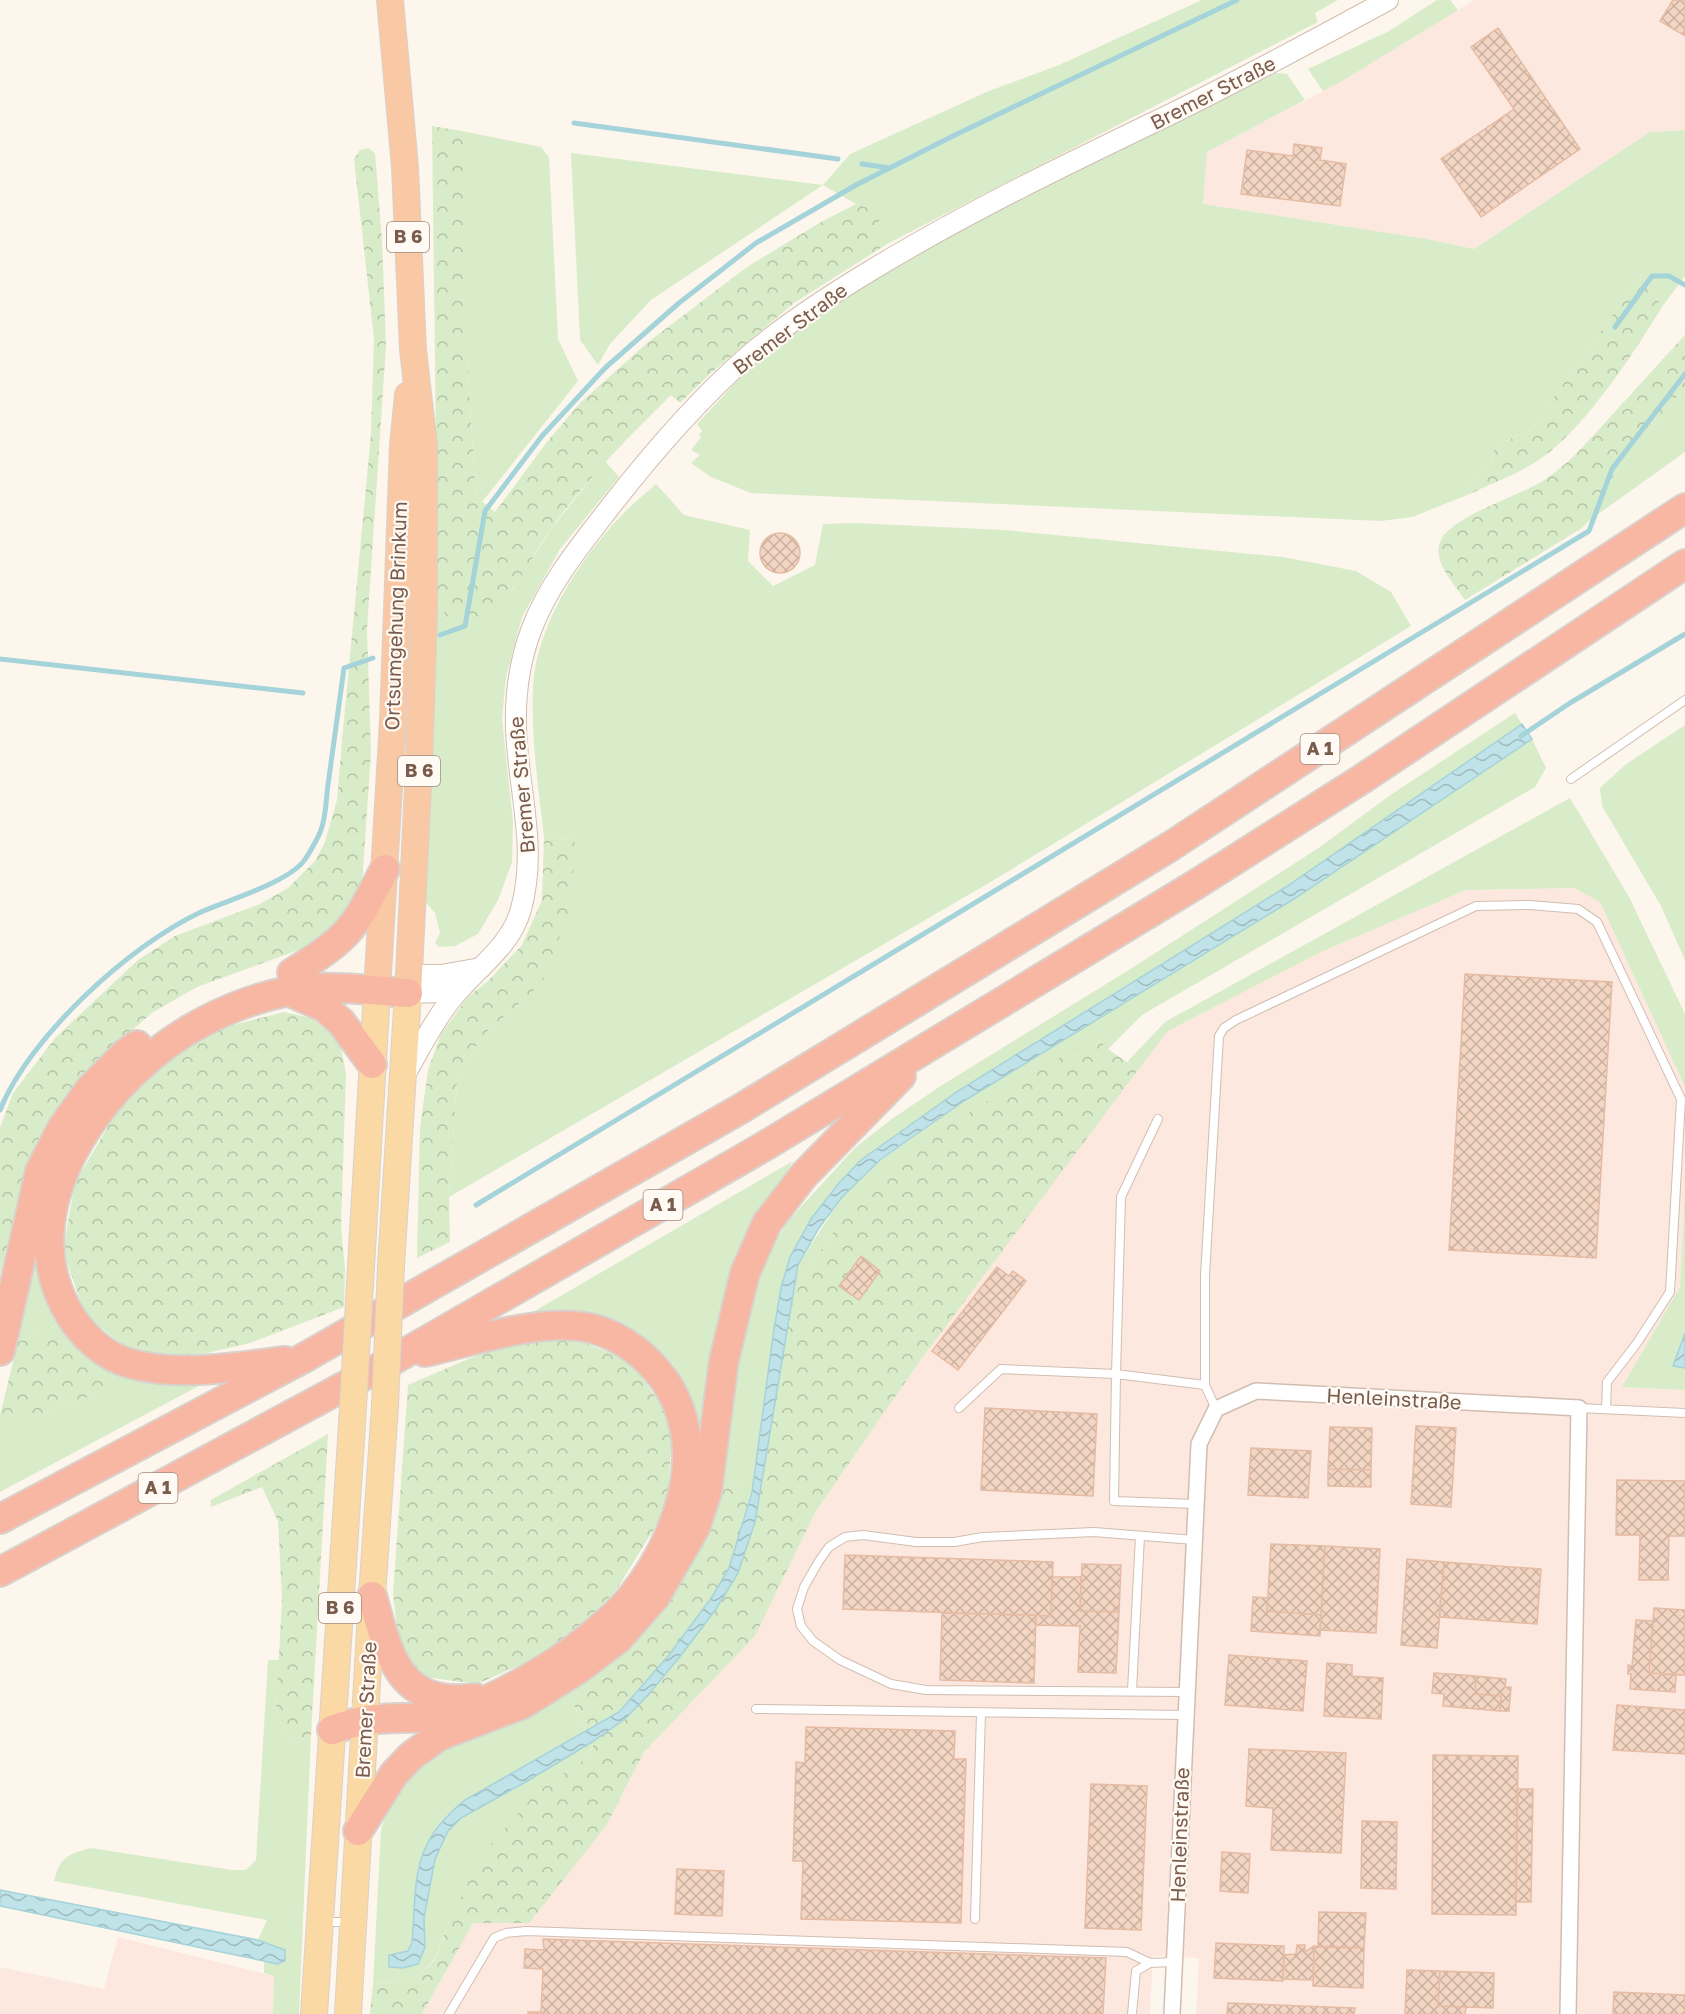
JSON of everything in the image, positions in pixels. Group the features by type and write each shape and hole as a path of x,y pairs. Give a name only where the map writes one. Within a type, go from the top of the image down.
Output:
{"highway":[{"name":"Ortsumgehung Brinkum","path":"390,0 405,167 413,350 424,445 424,610 409,984"},
{"name":"Ortsumgehung Brinkum","path":"377,982 393,720 403,445 413,350"},
{"name":"A 1","path":"0,1519 302,1359 742,1108 1171,846 1685,508"},
{"name":"A 1","path":"0,1572 393,1360 753,1153 1175,898 1362,780 1685,564"},
{"path":"302,1359 232,1367 160,1370 130,1364 99,1348 73,1322 57,1291 49,1259 50,1220 58,1184 76,1145 100,1110 135,1071 175,1038 201,1023 259,999 290,983 344,936 362,911 385,869"},
{"path":"0,1351 40,1171 62,1128 90,1089 126,1053 170,1021 200,1003 267,978 315,988 377,982 409,984"},
{"path":"290,983 341,1022 372,1064"},
{"path":"358,1831 394,1774 411,1756 439,1736 523,1704 577,1670 618,1639 656,1597 695,1528 707,1492 724,1360 745,1273 767,1222 804,1175 930,1047"},
{"path":"364,1729 449,1714 472,1706 546,1668 588,1638 630,1598 658,1556 672,1528 686,1481 688,1448 679,1409 670,1389 660,1374 638,1352 605,1333 577,1326 533,1327 393,1360"},
{"path":"372,1596 392,1661 410,1683 420,1691 456,1699 472,1698 506,1689"},
{"path":"332,1730 364,1729 439,1736"}],"main road":[{"name":"B 6","path":"372,1064 377,982"},
{"name":"B 6","path":"404,1078 409,984"},
{"name":"Bremer Straße","path":"314,2014 352,1424 372,1064"},
{"name":"Bremer Straße","path":"348,2014 404,1078"}],"street":[{"name":"Bremer Straße","path":"404,1078 429,1032 451,999 497,952 512,932 520,912 528,879 529,836 517,748 516,716 519,675 531,630 554,584 584,541 625,488 694,409 746,358 775,335 843,287 887,261 1003,197 1239,80 1388,0"},
{"path":"409,984 441,975 481,968"},
{"path":"409,984 441,992 466,984"},
{"name":"Henleinstraße","path":"1172,2014 1199,1444 1216,1409 1256,1391 1579,1408"},
{"path":"1568,2014 1579,1408"}],"lane":[{"path":"1571,779 1685,700"},
{"path":"1216,1409 1205,1385 1204,1344 1205,1276 1219,1036 1224,1028 1236,1020 1476,906 1530,905 1578,909 1597,922 1681,1099 1670,1292 1637,1344 1607,1382 1606,1410"},
{"path":"1158,1119 1121,1197 1114,1501 1196,1504"},
{"path":"959,1408 1001,1369 1116,1374 1205,1385"},
{"path":"1579,1408 1685,1413"},
{"path":"1187,1692 926,1690 891,1684 840,1660 813,1641 801,1626 797,1609 804,1587 819,1561 830,1547 845,1538 863,1535 916,1542 954,1542 983,1537 1094,1532 1194,1540"},
{"path":"1132,1691 1140,1536"},
{"path":"756,1709 1185,1715"},
{"path":"975,1919 981,1713"},
{"path":"320,1922 353,1922"},
{"path":"449,2014 494,1938 506,1933 526,1931 1116,1951 1127,1952 1150,1963"},
{"path":"1132,2014 1136,1971 1150,1963 1174,1962"}],"shaded area":[{"path":"1474,0 1685,0 1685,130 1650,132 1474,249 1427,239 1203,204 1207,152 1339,83"},
{"path":"1574,888 1600,902 1685,1087 1685,1188 1680,1287 1622,1387 1685,1390 1685,2014 1196,2014 1199,1958 1153,1956 1150,2014 422,2014 473,1922 606,1826 644,1752 755,1636 816,1511 922,1358 1096,1123 1168,1031 1321,952 1466,890"},
{"path":"118,1937 274,1976 273,2014 0,2014 0,1967 104,1989"}],"green space":[{"path":"1202,0 1338,0 1315,13 1318,22 887,244 874,210 856,204 823,185 850,154 989,91 1059,65"},
{"path":"1437,0 1450,0 1458,10 1339,83 1323,91 1308,69 1389,31"},
{"path":"1275,73 1287,74 1305,100 1207,152 1203,204 1427,239 1474,249 1650,132 1685,130 1685,276 1662,307 1641,275 1530,431 1495,445 1492,466 1469,478 1472,493 1412,517 1381,521 751,493 711,477 691,463 700,455 691,450 701,437 699,435 702,431 697,424 751,366 810,322 892,268 1027,195"},
{"path":"432,126 467,132 467,358 476,497 495,512 547,442 580,403 647,343 747,267 821,222 856,204 875,210 887,244 794,303 711,373 680,403 671,395 578,493 504,599 484,615 462,620 448,620 438,601"},
{"path":"467,132 541,147 549,157 558,339 578,381 482,502 476,497 467,358"},
{"path":"369,148 375,154 382,240 386,346 367,629 371,753 362,884 348,912 322,938 304,948 197,987 153,1012 91,1066 42,1139 16,1208 0,1276 0,1128 13,1093 56,1037 138,960 175,936 260,904 288,888 315,861 325,842 337,800 371,434 374,339 354,159 360,150"},
{"path":"571,153 823,185 651,300 610,344 598,365 580,340"},
{"path":"1641,275 1662,307 1605,392 1570,433 1552,450 1527,467 1472,493 1469,478 1492,466 1495,445 1530,431"},
{"path":"1685,335 1685,387 1617,470 1590,520 1582,528 1465,600 1445,572 1439,556 1441,540 1448,531 1473,514 1535,485 1555,472 1588,441"},
{"path":"1685,387 1685,452 1590,520 1617,470"},
{"path":"605,461 619,477 560,549 522,617 506,677 502,719 513,822 512,862 498,900 478,934 455,946 439,947 435,943 440,933 435,913 424,900 438,601 448,620 513,589 551,529"},
{"path":"656,484 684,515 750,530 748,561 773,586 815,565 823,524 854,523 1004,530 1283,557 1356,571 1391,592 1411,626 994,880 449,1197 457,1082 482,1036 542,983 575,839 544,837 533,724 533,687 542,641 562,596 589,554 623,514"},
{"path":"1515,713 1522,724 1286,887 958,1091 839,1183 811,1219 790,1257 781,1288 755,1478 720,1489 729,1443 741,1342 763,1262 788,1221 855,1148 889,1121 939,1087 1132,968 1320,847 1389,796"},
{"path":"1685,725 1685,960 1661,906 1602,806 1600,788 1625,765"},
{"path":"1532,739 1546,768 1535,787 1142,1015 1108,1049 1099,1040 845,1215 792,1293 798,1265 842,1197 881,1160 964,1101 1294,899"},
{"path":"1570,798 1629,897 1685,1014 1685,1087 1600,902 1574,888 1466,890 1321,952 1168,1031 1138,1070 1127,1062 1165,1022"},
{"path":"544,837 575,839 572,904 542,983 482,1036 457,1082 449,1197 450,1242 417,1258 420,1128 428,1070 441,1034 468,997 488,981 522,945 542,900"},
{"path":"284,1012 311,1018 330,1033 341,1048 346,1073 341,1226 345,1269 344,1307 250,1343 190,1357 130,1351 85,1315 63,1250 75,1183 114,1116 143,1085 180,1052 229,1026"},
{"path":"1099,1040 1138,1070 922,1358 816,1511 755,1636 644,1752 606,1826 529,1923 473,1923 422,2014 370,2014 373,1984 413,1980 435,1960 449,1922 481,1856 537,1792 585,1759 593,1746 592,1742 625,1719 648,1695 682,1654 738,1573 755,1522 792,1293 845,1215 907,1152 1078,1047"},
{"path":"793,1161 733,1263 716,1355 704,1445 694,1408 673,1364 636,1332 606,1321 526,1316"},
{"path":"1685,1188 1685,1390 1622,1387 1680,1287"},
{"path":"34,1242 42,1285 60,1324 18,1342"},
{"path":"60,1324 87,1354 102,1365 121,1374 92,1396 35,1415 0,1415 18,1342"},
{"path":"566,1336 632,1361 673,1424 667,1508 615,1592 576,1630 532,1660 477,1684 424,1677 400,1651 393,1594 408,1385 510,1341"},
{"path":"121,1374 140,1382 208,1381 0,1492 0,1415 35,1415 92,1396"},
{"path":"328,1434 311,1736 291,1745 276,1712 282,1598 278,1521 262,1487 211,1507 211,1500"},
{"path":"755,1478 729,1568 712,1597 637,1694 619,1712 586,1730 568,1693 621,1653 720,1489"},
{"path":"268,1660 279,1660 276,1712 291,1745 311,1736 299,2014 273,2014 274,1976 264,1973 264,1961 277,1964 285,1951 258,1940 267,1920 54,1881 59,1867 66,1858 76,1852 91,1848 232,1870 246,1870 256,1860"},
{"path":"568,1693 586,1730 465,1800 446,1816 428,1841 418,1867 412,1943 408,1951 395,1955 403,1968 418,1964 425,1947 424,1918 435,1859 448,1831 461,1818 592,1742 593,1745 585,1759 537,1792 449,1922 435,1959 413,1980 373,1984 381,1830 388,1805 404,1778 436,1752 519,1718"}],"water":[{"path":"1522,724 1532,739 1294,899 964,1101 880,1160 842,1197 819,1228 798,1265 755,1522 738,1573 716,1609 682,1654 625,1719 592,1742 461,1818 448,1831 435,1859 424,1918 425,1947 418,1964 403,1968 389,1967 389,1955 408,1951 412,1943 416,1881 420,1864 425,1848 434,1832 447,1816 465,1800 619,1712 669,1655 712,1597 729,1568 752,1492 781,1288 790,1257 811,1219 839,1183 861,1160 958,1091 1286,887"},
{"path":"1685,1333 1685,1368 1673,1366"},
{"path":"0,1890 258,1940 285,1950 285,1961 277,1964 0,1906"}],"building":[{"path":"1673,0 1685,0 1685,36 1660,21"},
{"path":"1498,28 1580,149 1481,217 1441,159 1514,109 1471,47"},
{"path":"1294,144 1322,148 1320,160 1346,164 1340,206 1241,194 1247,150 1293,156"},
{"path":"780,533 788,534 794,539 799,545 799,561 794,567 788,572 780,573 772,572 766,567 761,561 760,553 761,545 766,539 772,534"},
{"path":"1465,974 1612,982 1596,1258 1449,1250"},
{"path":"861,1256 880,1271 859,1300 839,1286"},
{"path":"997,1267 1009,1276 1013,1271 1026,1281 958,1370 932,1351"},
{"path":"985,1408 1097,1414 1093,1496 981,1490"},
{"path":"1416,1426 1456,1428 1451,1507 1411,1504"},
{"path":"1330,1427 1372,1428 1371,1470 1328,1469"},
{"path":"1251,1448 1311,1451 1308,1498 1248,1495"},
{"path":"1328,1469 1371,1470 1371,1487 1328,1486"},
{"path":"1617,1480 1685,1481 1685,1536 1669,1536 1668,1580 1639,1580 1640,1535 1616,1535"},
{"path":"1271,1544 1325,1546 1321,1615 1267,1611"},
{"path":"1325,1546 1380,1549 1376,1633 1320,1630"},
{"path":"845,1555 1053,1562 1051,1616 843,1609"},
{"path":"1407,1559 1444,1562 1437,1648 1401,1645"},
{"path":"1444,1562 1541,1569 1537,1624 1439,1617"},
{"path":"1082,1564 1121,1565 1119,1612 1080,1611"},
{"path":"1052,1577 1081,1577 1080,1611 1119,1612 1116,1673 1078,1672 1080,1626 1036,1625 1036,1615 1051,1616"},
{"path":"1253,1597 1268,1598 1267,1611 1321,1615 1320,1636 1251,1631"},
{"path":"1654,1608 1685,1610 1685,1675 1649,1673"},
{"path":"942,1613 1036,1615 1034,1683 940,1680"},
{"path":"1636,1620 1653,1621 1649,1673 1676,1675 1675,1692 1630,1689 1631,1674 1628,1674 1628,1665 1632,1666"},
{"path":"1229,1655 1307,1661 1303,1711 1225,1705"},
{"path":"1327,1663 1352,1665 1352,1676 1383,1678 1381,1719 1324,1716"},
{"path":"1434,1673 1476,1676 1475,1694 1501,1696 1500,1711 1443,1706 1444,1694 1432,1693"},
{"path":"1476,1676 1506,1679 1505,1687 1511,1687 1509,1711 1500,1711 1501,1696 1475,1694"},
{"path":"1617,1705 1685,1710 1685,1754 1613,1750"},
{"path":"806,1727 955,1731 954,1759 966,1759 961,1923 801,1919 803,1861 793,1861 796,1762 805,1763"},
{"path":"1249,1749 1346,1753 1341,1853 1271,1850 1273,1808 1246,1806"},
{"path":"1433,1755 1518,1756 1516,1915 1432,1914"},
{"path":"1091,1784 1147,1786 1141,1930 1085,1928"},
{"path":"1517,1789 1533,1789 1531,1902 1516,1902"},
{"path":"1362,1821 1397,1822 1396,1889 1361,1888"},
{"path":"1222,1852 1250,1854 1248,1893 1220,1891"},
{"path":"677,1869 724,1871 722,1916 675,1914"},
{"path":"1319,1912 1366,1913 1364,1948 1318,1947"},
{"path":"543,1939 1106,1958 1103,2014 528,2014 528,2012 541,2012 543,1969 524,1968 525,1949 544,1950"},
{"path":"1216,1943 1284,1946 1283,1981 1214,1978"},
{"path":"1297,1945 1305,1945 1305,1952 1314,1946 1313,1980 1283,1979 1284,1955 1296,1954"},
{"path":"1314,1946 1364,1948 1363,1988 1313,1986"},
{"path":"1407,1970 1440,1971 1438,2006 1466,2007 1465,2014 1405,2014"},
{"path":"1440,1971 1494,1973 1493,2008 1438,2006"},
{"path":"1614,1992 1685,1995 1685,2014 1613,2014"},
{"path":"1228,2003 1355,2008 1354,2014 1227,2014"}],"waterway":[{"path":"440,635 465,626 485,511 542,436 605,368 679,303 756,243 856,185 1237,0"},
{"path":"574,123 838,159"},
{"path":"862,164 890,168"},
{"path":"1615,327 1652,276 1669,276 1685,285"},
{"path":"476,1205 1589,531 1612,469 1685,374"},
{"path":"1521,736 1570,703 1685,634"},
{"path":"0,1110 14,1082 34,1053 58,1024 114,970 173,927 201,912 258,890 287,875 306,858 314,845 324,819 344,668 373,658"},
{"path":"0,659 303,693"}]}
